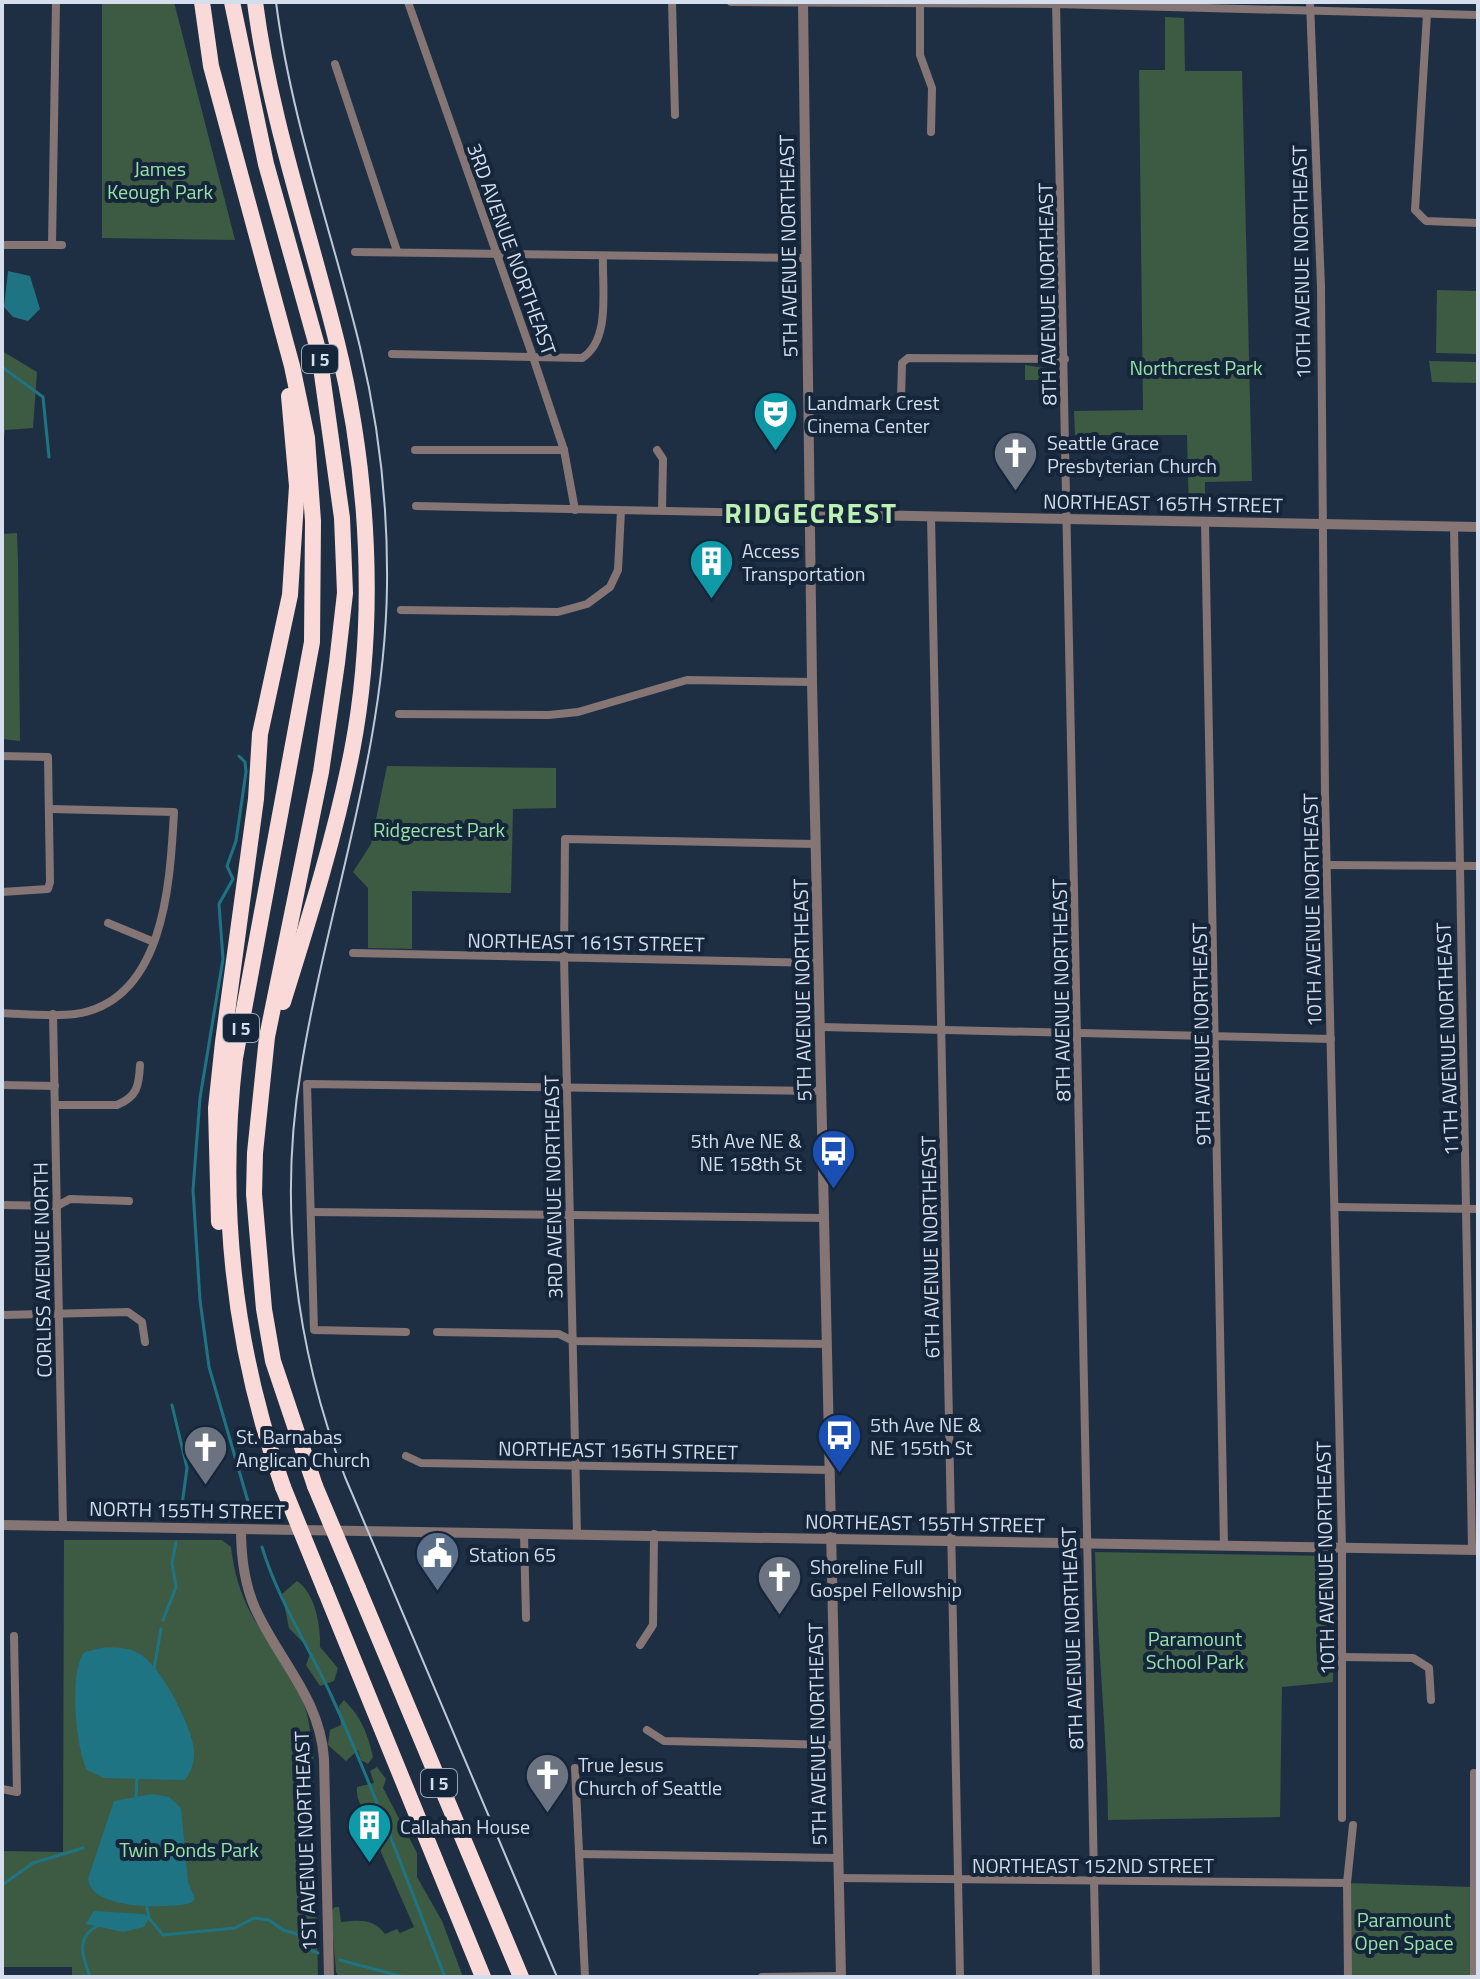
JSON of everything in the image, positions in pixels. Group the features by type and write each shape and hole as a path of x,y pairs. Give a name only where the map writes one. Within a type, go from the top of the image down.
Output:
{"highway":[{"name":"I 5","path":"202,2 211,66 292,366 307,438 313,521 312,642 235,1058 229,1112 229,1209 234,1286 254,1395 283,1487 483,1977"},
{"name":"I 5","path":"232,2 262,149 319,353 333,433 342,518 345,593 321,772 262,1072 257,1112 254,1194 264,1309 278,1376 315,1486 521,1977"},
{"path":"255,2 275,113 338,344 352,420 364,544 365,612 350,757 319,888 262,1072"},
{"path":"234,1286 222,1261 216,1108 256,799 260,734 290,595 297,486 289,393 292,366"}],"street":[{"path":"52,245 56,2"},
{"name":"3RD AVENUE NORTHEAST","path":"408,2 564,450 575,510"},
{"path":"672,2 675,115"},
{"path":"731,2 1310,7 1478,15"},
{"path":"1443,2 1443,14"},
{"name":"5TH AVENUE NORTHEAST","path":"803,3 812,682 841,1976"},
{"name":"8TH AVENUE NORTHEAST","path":"1056,3 1069,519 1085,1543 1096,1977"},
{"path":"920,4 920,60 932,88 931,132"},
{"name":"10TH AVENUE NORTHEAST","path":"1310,7 1321,287 1327,865 1342,1548 1342,1818"},
{"path":"1427,14 1427,63 1413,198 1420,218 1478,223"},
{"path":"335,64 397,251"},
{"path":"2,245 62,245"},
{"path":"355,252 603,258 806,258"},
{"path":"392,354 582,358 594,350 600,335 603,258"},
{"path":"901,399 902,363 908,358 1065,359"},
{"path":"415,450 564,450"},
{"path":"657,450 663,459 662,510"},
{"name":"NORTHEAST 165TH STREET","path":"416,506 1478,527"},
{"path":"401,610 558,612 576,608 604,593 614,580 620,557 621,511"},
{"name":"6TH AVENUE NORTHEAST","path":"931,516 960,1977"},
{"name":"9TH AVENUE NORTHEAST","path":"1205,522 1217,1035 1224,1546"},
{"name":"11TH AVENUE NORTHEAST","path":"1454,526 1457,866 1473,1209 1475,1550"},
{"path":"399,714 549,715 578,712 687,680 812,682"},
{"path":"2,756 48,757 50,809 48,889 2,892"},
{"path":"2,1013 53,1014 95,1009 125,991 143,970 154,942 171,868 174,812 50,809"},
{"name":"3RD AVENUE NORTHEAST","path":"577,1534 564,957 565,839 816,844"},
{"path":"1327,865 1478,866"},
{"path":"108,923 154,942"},
{"name":"NORTHEAST 161ST STREET","path":"353,953 819,963"},
{"name":"CORLISS AVENUE NORTH","path":"53,1014 63,1526"},
{"path":"821,1027 1331,1039"},
{"path":"55,1105 117,1105 126,1102 134,1096 139,1084 140,1065"},
{"path":"406,1332 314,1330 307,1084 822,1091"},
{"path":"2,1085 55,1086"},
{"path":"2,1205 57,1206 70,1199 129,1201"},
{"path":"1336,1207 1473,1209"},
{"path":"312,1212 824,1218"},
{"path":"2,1315 59,1315 84,1310 133,1313 142,1322 145,1342"},
{"path":"437,1332 559,1334 573,1341 827,1344"},
{"name":"NORTHEAST 156TH STREET","path":"406,1456 421,1463 830,1470"},
{"name":"NORTH 155TH STREET","path":"2,1525 371,1532"},
{"name":"1ST AVENUE NORTHEAST","path":"241,1529 242,1563 255,1606 311,1701 323,1741 329,1977"},
{"name":"NORTHEAST 155TH STREET","path":"371,1532 654,1534 832,1540 1475,1550"},
{"path":"524,1534 526,1618"},
{"path":"640,1645 653,1625 654,1534"},
{"path":"2,1789 17,1792 14,1636"},
{"path":"1342,1657 1413,1658 1422,1661 1429,1668 1431,1700"},
{"path":"2,1670 14,1671"},
{"path":"647,1730 664,1741 834,1745"},
{"path":"575,1768 585,1977"},
{"path":"1474,1773 1474,1977"},
{"path":"1348,1977 1347,1883 1353,1825"},
{"path":"580,1854 837,1858"},
{"name":"NORTHEAST 152ND STREET","path":"838,1878 1347,1883"},
{"path":"762,1977 841,1976"}],"green space":[{"name":"James Keough Park","path":"102,2 174,2 235,240 102,238"},
{"name":"Northcrest Park","path":"1165,17 1184,18 1185,71 1242,71 1252,481 1205,482 1205,511 1189,512 1187,435 1075,435 1074,411 1143,410 1139,70 1165,70"},
{"path":"1437,290 1478,291 1478,354 1436,353"},
{"path":"2,351 37,372 33,428 5,430 3,446"},
{"path":"1429,361 1478,362 1478,383 1432,382"},
{"path":"1025,365 1044,368 1046,380 1025,380"},
{"path":"17,533 20,741 2,739 2,534"},
{"name":"Ridgecrest Park","path":"387,766 556,768 556,808 513,809 511,893 412,891 412,949 368,948 368,888 353,872 371,844"},
{"name":"Twin Ponds Park","path":"64,1540 222,1540 231,1547 241,1592 305,1705 313,1751 318,1977 72,1977 72,1967 2,1967 2,1851 63,1852"},
{"name":"Paramount School Park","path":"1095,1552 1334,1556 1333,1682 1282,1687 1280,1817 1108,1820"},
{"path":"297,1581 308,1593 316,1611 320,1647 338,1668 334,1681 320,1686 306,1665 311,1651 289,1628 282,1594"},
{"path":"344,1700 366,1734 373,1757 368,1764 361,1760 358,1750 346,1761 328,1745 330,1730 341,1725 339,1706"},
{"path":"377,1767 386,1779 383,1788 417,1853 417,1877 442,1921 463,1977 339,1977 336,1972 331,1911 335,1907 339,1907 341,1922 371,1923 385,1934 397,1929 400,1933 414,1927 373,1834 370,1814 357,1795 357,1787 374,1783 370,1771"},
{"name":"Paramount Open Space","path":"1347,1883 1473,1887 1474,1977 1348,1977"}],"shaded area":[{"path":"8,271 30,276 40,309 28,321 13,317 4,307"},
{"path":"101,1648 134,1651 160,1674 192,1740 194,1758 185,1780 104,1778 87,1770 77,1728 75,1691 80,1661 85,1652"},
{"path":"152,1794 169,1797 181,1808 188,1882 195,1899 191,1903 149,1906 116,1902 92,1889 88,1879 114,1801"},
{"path":"94,1911 144,1914 149,1918 144,1927 123,1932 86,1924"}],"waterway":[{"path":"2,367 43,397 49,457"},
{"path":"239,756 245,762 246,772 236,841 227,866 233,879 219,904 223,959 200,1098 193,1190 200,1300 209,1367 251,1512"},
{"path":"172,1405 187,1468 181,1512"},
{"path":"163,1620 176,1587 172,1563 176,1542"},
{"path":"262,1547 276,1585 331,1695 361,1765 445,1977"},
{"path":"154,1669 161,1629"},
{"path":"136,1799 137,1778"},
{"path":"2,1885 33,1863 83,1848"},
{"path":"146,1903 149,1918 163,1935 235,1928 254,1918 269,1920 283,1930 297,1934 312,1951 318,1953"},
{"path":"90,1977 83,1944 85,1937 97,1926"},
{"path":"340,1960 404,1977"}],"tram line":[{"path":"276,2 302,133 367,376 381,466 387,556 384,648 376,709 366,769 312,1009 294,1121 292,1224 303,1327 314,1378 345,1477 557,1977"}],"place":[{"name":"Landmark Crest Cinema Center","path":"776,453"},
{"name":"Seattle Grace Presbyterian Church","path":"1016,492"},
{"name":"Access Transportation","path":"711,600"},
{"name":"5th Ave NE & NE 158th St","path":"833,1191"},
{"name":"5th Ave NE & NE 155th St","path":"839,1474"},
{"name":"St. Barnabas Anglican Church","path":"205,1487"},
{"name":"Station 65","path":"438,1593"},
{"name":"Shoreline Full Gospel Fellowship","path":"779,1617"},
{"name":"True Jesus Church of Seattle","path":"547,1814"},
{"name":"Callahan House","path":"369,1865"}],"district":[{"name":"RIDGECREST","path":"811,512"}]}
